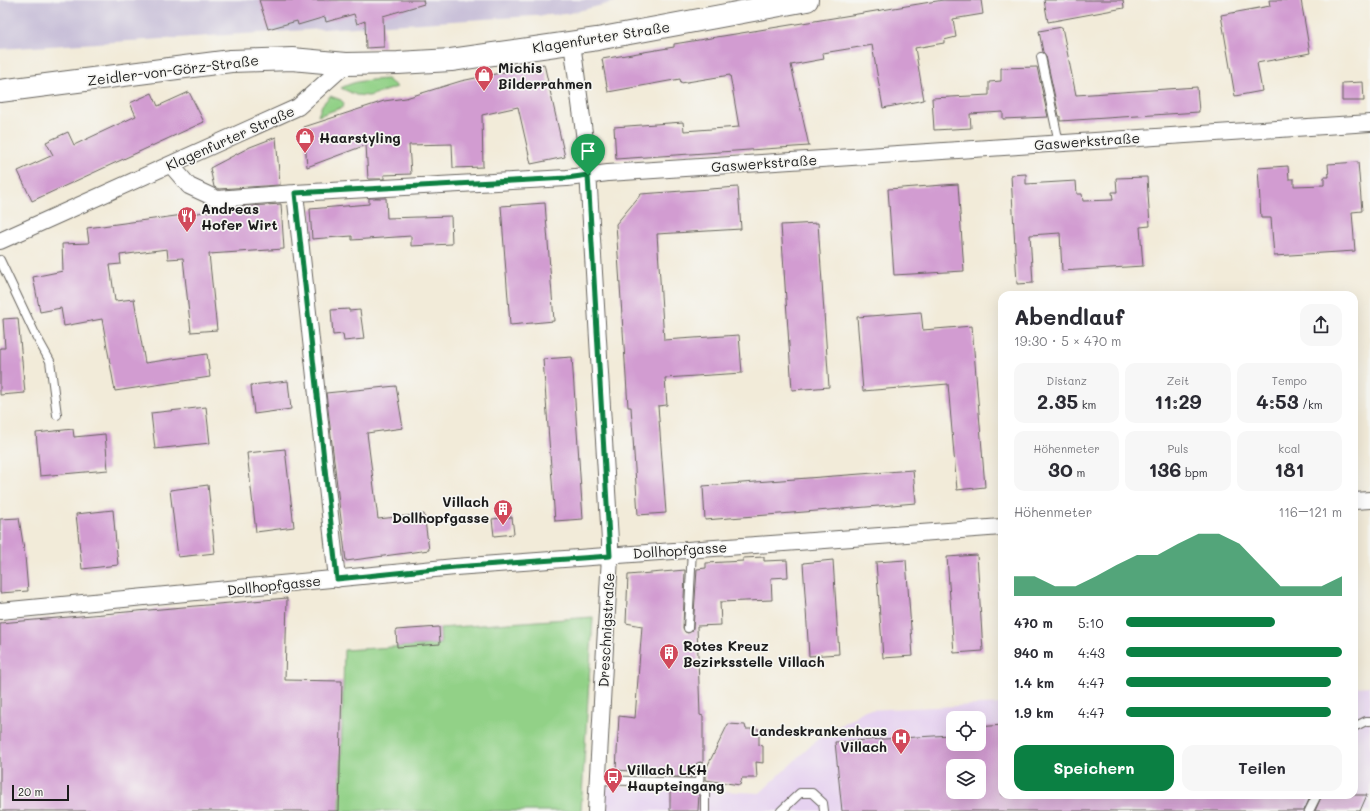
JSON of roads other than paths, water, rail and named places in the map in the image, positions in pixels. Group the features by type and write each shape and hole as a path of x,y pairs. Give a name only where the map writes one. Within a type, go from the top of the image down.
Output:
{"street":[{"name":"Klagenfurter Straße","path":"2,235 171,165 298,108 346,64 451,60 572,42 807,0"},
{"name":"Dreschnigstraße","path":"572,42 587,155 610,556 596,811"},
{"name":"Zeidler-von-Görz-Straße","path":"0,91 231,61 292,59 346,64"},
{"name":"Gaswerkstraße","path":"171,165 189,186 217,199 295,193 567,178 588,175 1370,123"},
{"path":"295,193 337,579"},
{"path":"1358,501 1370,500"},
{"name":"Dollhopfgasse","path":"0,611 455,567 998,527"}],"lane":[{"path":"1041,57 1059,143"},
{"path":"0,260 35,334 50,361 58,415"},
{"path":"688,628 692,549"},
{"path":"1358,725 1370,721"},
{"path":"700,767 699,783 705,794 705,811"},
{"path":"598,780 699,783"},
{"path":"781,811 800,793 812,793 823,803 824,811"},
{"path":"1308,811 1315,799"}],"place":[{"name":"Michis Bilderrahmen","path":"484,92"},
{"name":"Haarstyling","path":"305,154"},
{"name":"Andreas Hofer Wirt","path":"187,233"},
{"name":"Villach Dollhopfgasse","path":"503,526"},
{"name":"Rotes Kreuz Bezirksstelle Villach","path":"669,670"},
{"name":"Landeskrankenhaus Villach","path":"901,755"},
{"name":"Villach LKH Haupteingang","path":"613,794"}]}
